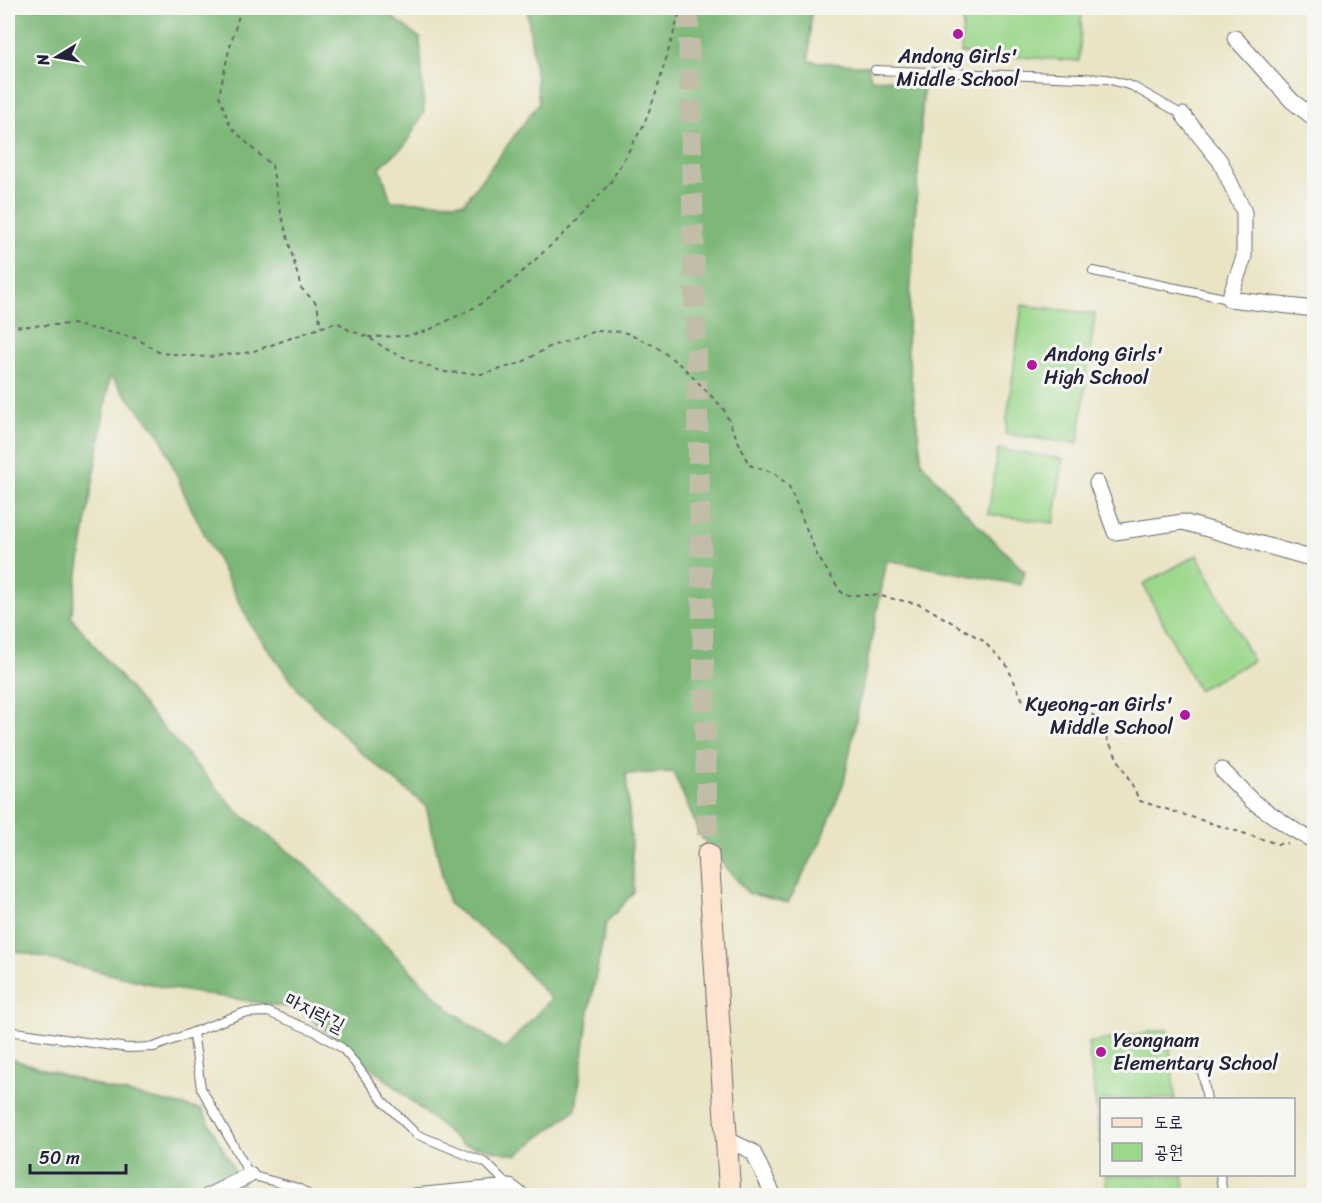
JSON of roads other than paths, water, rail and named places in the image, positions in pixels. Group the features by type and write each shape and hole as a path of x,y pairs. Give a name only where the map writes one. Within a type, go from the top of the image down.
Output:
{"street":[{"path":"1234,38 1292,101 1314,118"},
{"path":"1183,115 1220,160 1244,212 1245,257 1229,299 1314,309"},
{"path":"1097,483 1115,532 1183,522 1314,559"},
{"path":"1222,770 1252,801 1314,841"},
{"path":"708,854 730,1196"},
{"path":"726,1139 753,1152 774,1196"},
{"path":"208,1196 250,1175"},
{"path":"414,1196 516,1193"}],"lane":[{"path":"875,70 1107,79 1131,86 1183,115"},
{"path":"1093,271 1229,299"},
{"name":"마지락길","path":"8,1031 128,1048 154,1047 243,1013 268,1012 316,1032 342,1048 383,1101 416,1134 486,1163 516,1193"},
{"path":"193,1032 201,1088 250,1175 298,1188 311,1196"},
{"path":"1201,1064 1207,1098"},
{"path":"1220,1176 1223,1196"}],"tunnel":[{"path":"688,8 708,854"}],"place":[{"name":"Andong Girls' Middle School","path":"958,34"},
{"name":"Andong Girls' High School","path":"1032,365"},
{"name":"Kyeong-an Girls' Middle School","path":"1185,715"},
{"name":"Yeongnam Elementary School","path":"1101,1052"}]}
